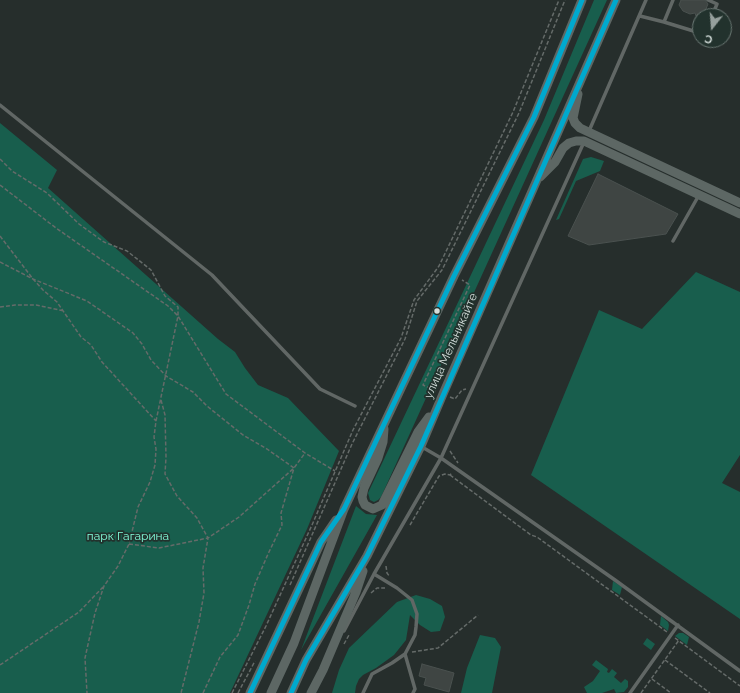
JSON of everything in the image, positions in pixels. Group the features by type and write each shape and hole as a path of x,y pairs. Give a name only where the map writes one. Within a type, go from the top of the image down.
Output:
{"main road":[{"path":"271,693 294,643 344,509 454,276 534,117 582,0"},
{"name":"улица Мельникайте","path":"291,693 306,660 367,556 421,446 438,403 616,0"},
{"path":"579,83 578,98 573,118 575,123 580,128 740,203"},
{"path":"537,179 555,162 563,148 569,143 584,141 740,214"},
{"path":"385,422 383,442 378,458 364,488 362,497 366,505 373,508 382,505 418,432 438,403"},
{"path":"250,693 321,542 344,509"},
{"path":"311,693 323,670 356,592 367,556"}],"lane":[{"path":"323,670 374,574 442,458 589,132 646,0"},
{"path":"664,22 674,0"},
{"path":"708,0 717,4 715,8"},
{"path":"640,16 692,31"},
{"path":"0,105 212,275 320,389 355,406"},
{"path":"673,241 699,194"},
{"path":"421,446 442,458 678,625 740,671"},
{"path":"363,693 372,674 405,654 415,635 416,627 417,614 412,600 397,588 374,574"},
{"path":"630,693 678,625"},
{"path":"405,654 415,689 413,693"}],"path":[{"path":"232,693 266,626 353,430 401,338 414,300 439,266 513,112 559,0"},
{"path":"288,589 352,444 405,339 417,301 442,270 519,113 565,0"},
{"path":"0,159 12,171 47,193 79,224 104,242 127,251 151,270 166,296 178,307 178,316 156,421 154,437 156,449 155,465 150,482 138,508 129,544 118,566 104,586 79,612 0,665"},
{"path":"0,185 56,228 168,306 178,316 226,394 305,453 335,472"},
{"path":"0,236 32,279 57,302 81,337 91,345 102,362 156,421"},
{"path":"0,262 32,279 87,301 132,332 142,344 150,360 166,376 193,392 207,406 243,435 267,449 294,468"},
{"path":"442,270 470,285 423,385 455,399 462,390 468,389"},
{"path":"0,307 36,305 64,311"},
{"path":"161,398 165,415 165,474 178,496 197,518 208,538 203,568 204,593 199,622 181,693"},
{"path":"129,544 159,548 208,538 239,517 294,468 305,453"},
{"path":"203,693 220,657 238,635 255,584 282,525 281,513 294,468"},
{"path":"450,475 531,535 537,537 672,635 740,686"},
{"path":"87,693 85,658 95,613 104,586"},
{"path":"405,654 438,648 478,615"},
{"path":"640,693 678,640"},
{"path":"238,693 255,659"},
{"path":"665,660 710,693"},
{"path":"651,678 671,693"}],"green space":[{"path":"594,0 607,0 381,497 374,502 370,500 368,493 544,120"},
{"name":"парк Гагарина","path":"0,123 57,170 48,188 218,339 235,352 258,385 288,398 339,451 307,529 230,693 0,693"},
{"path":"591,157 604,161 600,171 576,181 559,219 556,220 583,159"},
{"path":"696,272 740,292 740,455 722,483 740,492 740,619 531,475 599,310 642,329"},
{"path":"356,506 366,514 377,515 301,650"},
{"path":"613,581 622,587 620,595 612,590"},
{"path":"416,595 430,599 442,606 445,617 440,631 431,632 420,625 410,615 406,640 394,655 363,675 359,679 355,693 332,693 339,670 349,648 397,602"},
{"path":"661,616 668,622 668,631 660,625"},
{"path":"679,633 683,633 689,637 687,645 675,636"},
{"path":"480,635 495,638 501,647 492,693 461,693 467,668"},
{"path":"647,638 655,644 651,650 643,644"},
{"path":"596,660 608,669 607,672 609,673 612,669 617,673 614,677 621,683 625,679 628,681 628,687 624,692 616,693 614,689 602,693 587,693 584,687 593,681 600,671 592,665"}],"building":[{"path":"681,0 705,0 708,4 706,8 692,8 692,14 690,14 683,11 679,5"},
{"path":"598,174 678,214 666,234 589,245 568,236"},
{"path":"422,664 454,673 449,692 424,685 426,678 419,676"}],"transit line":[{"path":"250,693 321,542 344,509 454,276 534,117 582,0"},
{"path":"291,693 306,660 367,556 421,446 616,0"}]}
